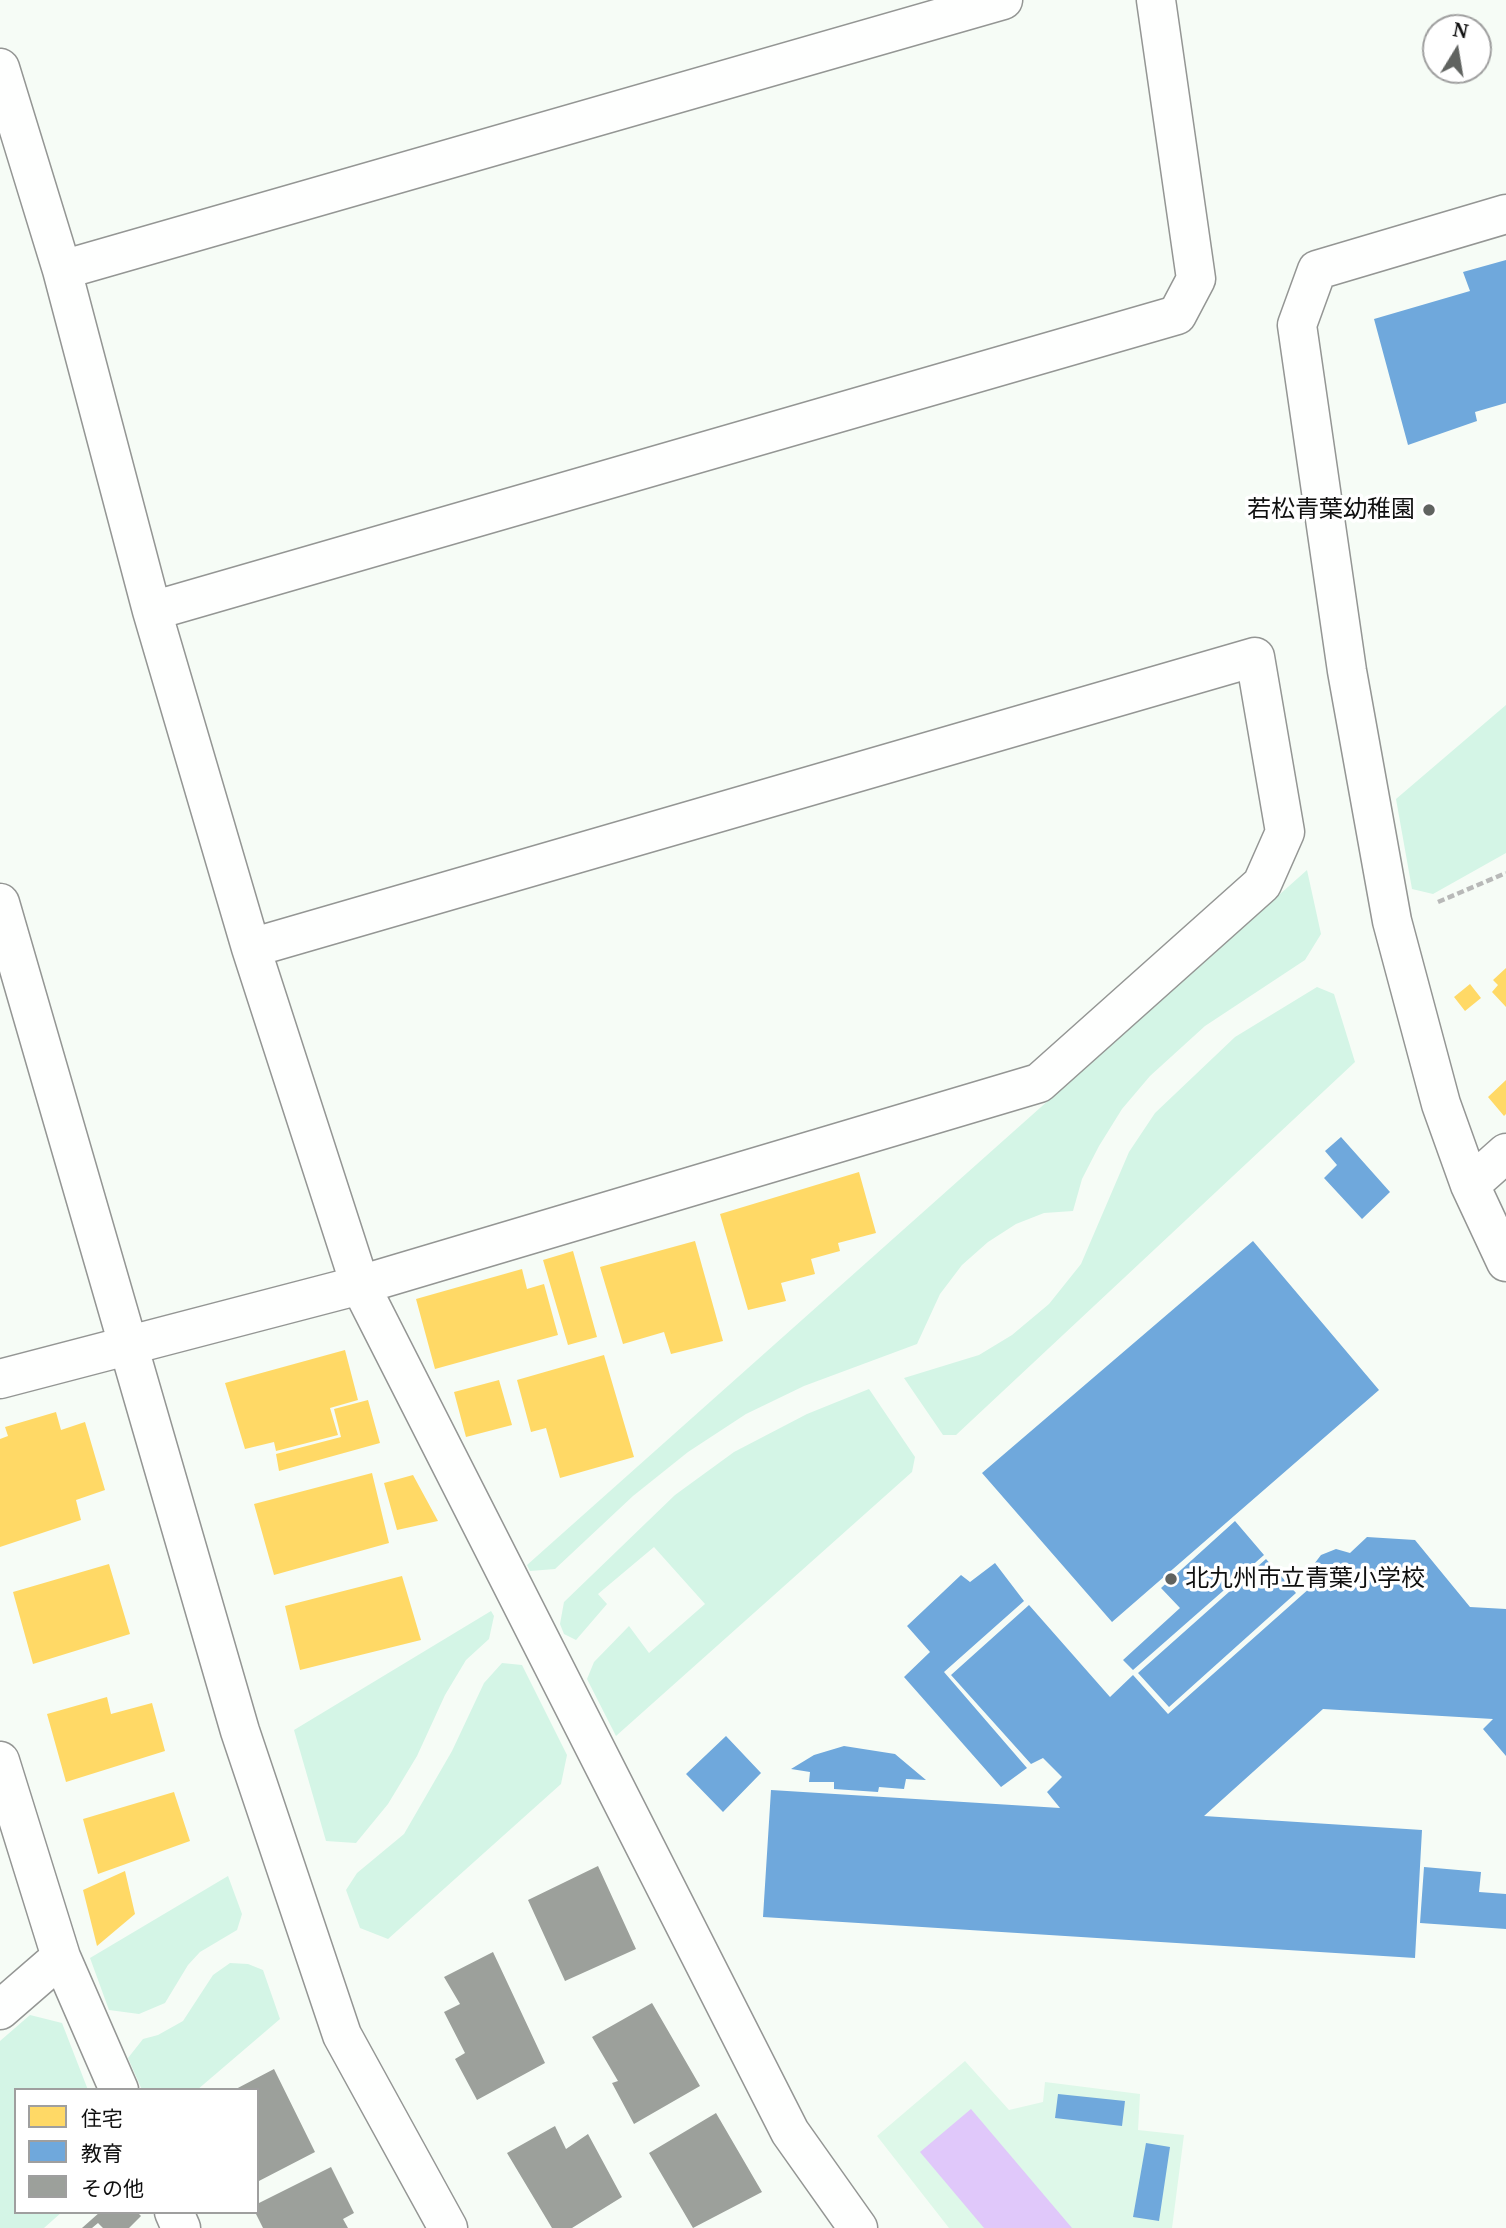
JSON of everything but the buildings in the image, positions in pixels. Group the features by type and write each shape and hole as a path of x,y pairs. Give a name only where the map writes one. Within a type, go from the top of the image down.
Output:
{"street":[{"path":"62,270 1003,0"},
{"path":"152,611 1177,315 1196,279 1156,0"},
{"path":"0,68 62,270 152,611 251,948 360,1285 790,2132 858,2228"},
{"path":"1506,214 1317,270 1297,325 1347,671 1392,921 1441,1104 1470,1185 1506,1262"},
{"path":"0,1379 360,1285 1039,1083 1262,884 1285,832 1255,657 251,948"},
{"path":"0,903 240,1731 342,2035 448,2228"},
{"path":"1470,1185 1506,1153"},
{"path":"0,1761 61,1957 118,2088"},
{"path":"0,2010 61,1957"}],"path":[{"path":"1392,921 1506,873"}],"green space":[{"path":"1506,705 1506,853 1433,894 1412,889 1396,799"},
{"path":"1307,870 1321,934 1305,960 1205,1026 1150,1076 1122,1109 1099,1146 1082,1179 1073,1211 1044,1213 1016,1224 988,1242 962,1265 940,1294 917,1344 804,1386 746,1414 688,1452 633,1496 555,1569 530,1571 527,1565"},
{"path":"1317,987 1334,994 1355,1062 956,1435 943,1435 904,1378 979,1355 1012,1335 1049,1304 1081,1264 1129,1152 1155,1113 1235,1037"},
{"path":"869,1389 915,1457 912,1472 616,1736 587,1679 594,1662 629,1626 649,1653 705,1604 654,1547 598,1594 607,1604 576,1640 564,1634 560,1624 564,1602 675,1495 734,1452 807,1414"},
{"path":"491,1611 494,1616 489,1639 466,1660 445,1695 417,1756 388,1804 356,1843 326,1841 294,1730"},
{"path":"502,1663 522,1665 567,1755 561,1784 388,1939 360,1928 346,1890 357,1873 404,1834 452,1751 484,1683"},
{"path":"228,1876 242,1914 237,1930 200,1952 188,1965 165,2003 139,2014 109,2010 90,1958"},
{"path":"230,1963 248,1964 263,1970 280,2019 199,2088 141,2088 128,2058 143,2039 158,2035 183,2021 213,1975"},
{"path":"30,2015 62,2023 87,2088 14,2088 14,2214 60,2214 44,2228 0,2228 0,2041"},
{"path":"965,2061 1009,2110 1043,2102 1045,2082 1140,2094 1138,2130 1184,2135 1172,2228 949,2228 877,2136"}],"shaded area":[{"path":"971,2109 1072,2228 984,2228 920,2152"}],"place":[{"name":"若松青葉幼稚園","path":"1429,510"},
{"name":"北九州市立青葉小学校","path":"1171,1579"}]}
